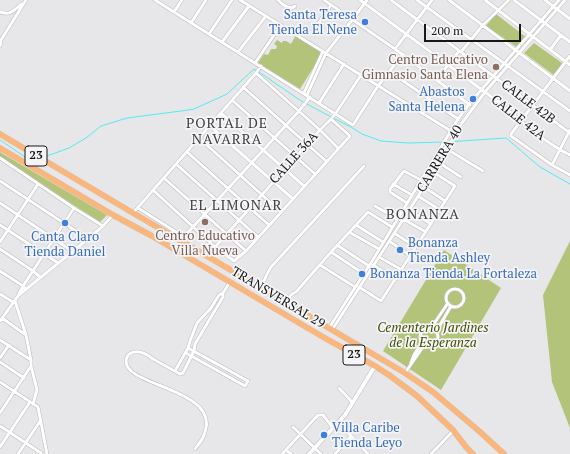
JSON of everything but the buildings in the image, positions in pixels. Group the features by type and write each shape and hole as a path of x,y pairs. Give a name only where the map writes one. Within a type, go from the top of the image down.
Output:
{"highway":[{"name":"TRANSVERSAL 29","path":"0,134 134,213 182,239 207,256 405,373 433,392 480,431 504,454"},
{"name":"TRANSVERSAL 29","path":"0,148 389,375 417,396 453,430 473,454"}],"street":[{"path":"0,12 6,14 11,13 26,0"},
{"path":"174,12 182,0"},
{"path":"191,22 206,0"},
{"path":"209,34 232,0"},
{"path":"240,0 451,131"},
{"path":"278,0 288,8 295,6"},
{"path":"324,0 403,54 473,108"},
{"name":"CALLE 42A","path":"360,0 366,2 406,34 484,91 522,122 560,150 570,155"},
{"name":"CALLE 42B","path":"391,0 570,132"},
{"path":"417,0 570,111"},
{"path":"395,49 432,0"},
{"path":"449,0 570,91"},
{"path":"485,0 570,65"},
{"path":"437,79 482,25 509,0"},
{"path":"514,0 570,42"},
{"path":"545,0 570,19"},
{"name":"CARRERA 40","path":"518,51 529,34 558,0"},
{"name":"CARRERA 40","path":"330,329 394,234 462,123 484,91 564,0"},
{"path":"157,1 353,124 378,86 403,54"},
{"path":"138,208 182,239 299,111 324,52 366,2"},
{"path":"0,46 1,40 23,3"},
{"path":"318,24 331,5"},
{"path":"222,42 249,6"},
{"path":"238,52 266,16"},
{"path":"255,63 281,25"},
{"path":"550,50 561,35"},
{"path":"570,56 522,122 511,134 552,165 570,175"},
{"path":"319,103 344,64"},
{"path":"134,213 261,66"},
{"path":"390,72 458,119"},
{"path":"256,73 338,148"},
{"name":"CALLE 36A","path":"207,256 331,119 361,75"},
{"path":"243,87 326,162"},
{"name":"CARRERA 40","path":"330,329 355,287 372,266 383,242 458,119 469,104 484,91"},
{"path":"232,100 315,174"},
{"path":"221,113 304,186"},
{"path":"153,190 215,247 234,261 258,238 350,136 331,119"},
{"path":"210,126 292,199"},
{"path":"552,165 570,132"},
{"path":"199,138 281,212"},
{"path":"442,146 483,171"},
{"path":"187,152 269,225"},
{"path":"0,164 1,159 102,226"},
{"path":"438,162 461,177"},
{"path":"176,164 258,238"},
{"path":"261,288 271,267 364,166"},
{"path":"407,202 390,192 393,184 404,171 421,180"},
{"path":"359,287 381,301 402,270 455,186 433,172"},
{"path":"164,178 246,250"},
{"path":"0,181 88,239"},
{"path":"0,242 38,184"},
{"path":"393,184 412,195"},
{"path":"424,187 446,201"},
{"path":"418,196 440,210"},
{"path":"0,203 72,251"},
{"path":"375,206 397,219"},
{"path":"18,296 74,208"},
{"path":"409,210 431,224"},
{"path":"285,302 292,294 296,292 368,212 392,227"},
{"path":"26,335 1,319 18,296 88,239 113,215"},
{"path":"403,219 426,232"},
{"path":"0,225 58,263"},
{"path":"356,225 383,242"},
{"path":"349,232 379,249"},
{"path":"394,234 416,247"},
{"path":"389,241 411,256"},
{"path":"337,245 396,279"},
{"path":"0,249 40,277"},
{"path":"331,252 364,274"},
{"path":"379,257 402,270"},
{"path":"320,265 355,287"},
{"path":"0,270 26,289"},
{"path":"195,449 204,437 206,430 207,422 203,411 196,404 183,396 168,388 145,380 135,374 129,369 126,358 128,354 133,352 142,352 180,374 182,373 192,356 195,344 223,297 223,293 230,282"},
{"path":"455,289 460,291 464,296 462,303 457,306 450,304 446,297 449,292 455,289"},
{"path":"175,371 186,353 197,323 211,308 219,295 223,293"},
{"path":"0,294 14,301 26,335 32,360 31,366 24,378 0,413"},
{"path":"423,343 420,336 422,332 425,329 431,328 450,304"},
{"path":"436,332 450,304"},
{"path":"436,321 441,324"},
{"path":"423,343 431,345 436,342 438,338 436,332 431,328"},
{"path":"0,340 32,360"},
{"path":"405,373 423,343"},
{"path":"0,358 8,345"},
{"path":"186,353 245,386 248,381 188,348"},
{"path":"0,362 24,378"},
{"path":"0,447 32,403 36,388 31,366"},
{"path":"218,371 220,366"},
{"path":"309,454 345,415 375,366"},
{"path":"0,382 38,407 46,452 40,453 0,426"},
{"path":"339,388 352,402"},
{"path":"0,402 5,405"},
{"path":"282,454 318,415 323,415 333,428"},
{"path":"18,454 41,420"},
{"path":"338,422 368,454"},
{"path":"292,427 322,454"},
{"path":"431,454 453,430"},
{"path":"335,454 351,436"},
{"path":"286,450 291,454"}],"green space":[{"path":"496,14 527,38 518,48 486,26"},
{"path":"296,35 323,52 300,89 258,63 264,54 268,55 271,49 276,49 277,46 274,44 277,40 282,43 283,41 286,41 291,44"},
{"path":"534,43 562,63 555,76 524,53"},
{"path":"0,152 107,215 100,222 0,158"},
{"path":"570,241 570,428 552,382 543,295"},
{"name":"Cementerio Jardines de la Esperanza","path":"444,250 501,288 441,390 383,351"}],"waterway":[{"path":"44,157 69,148 86,138 101,126 127,118 194,109 227,94 254,69 256,70"},
{"path":"259,72 304,103"},
{"path":"307,104 331,117"},
{"path":"333,118 362,134 381,141 408,143 443,142"},
{"path":"446,142 506,138 540,167 570,184"},
{"path":"0,140 31,161 37,159"}],"place":[{"name":"Santa Teresa Tienda El Nene","path":"365,22"},
{"name":"Centro Educativo Gimnasio Santa Elena","path":"496,67"},
{"name":"Abastos Santa Helena","path":"473,99"},
{"name":"Centro Educativo Villa Nueva","path":"205,222"},
{"name":"Canta Claro Tienda Daniel","path":"65,223"},
{"name":"Bonanza Tienda Ashley","path":"400,250"},
{"name":"Bonanza Tienda La Fortaleza","path":"362,274"},
{"name":"Villa Caribe Tienda Leyo","path":"324,435"}],"district":[{"name":"PORTAL DE NAVARRA","path":"227,132"},
{"name":"EL LIMONAR","path":"236,206"},
{"name":"BONANZA","path":"423,215"}]}
